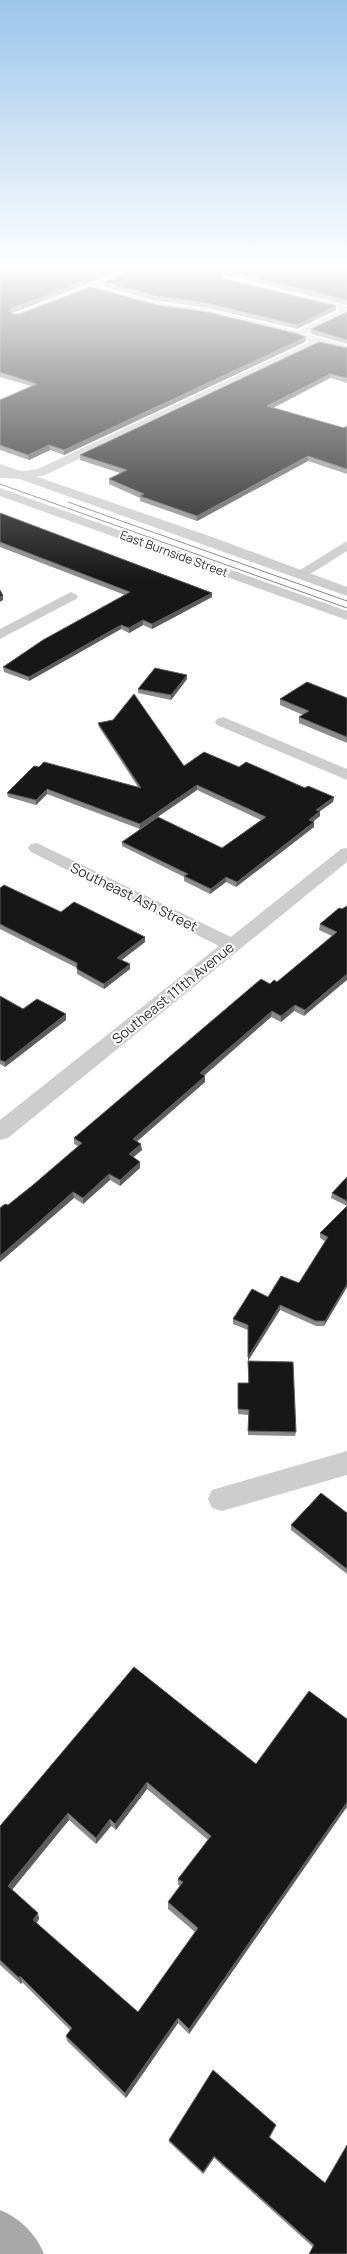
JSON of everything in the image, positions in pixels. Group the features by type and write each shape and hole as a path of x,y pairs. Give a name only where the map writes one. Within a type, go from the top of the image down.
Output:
{"main road":[{"path":"0,2228 25,2254"}],"street":[{"path":"0,474 19,475 41,472 260,369"},
{"name":"East Burnside Street","path":"0,468 207,540 347,592"},
{"name":"East Burnside Street","path":"0,492 347,616"},
{"path":"299,575 347,545"},
{"path":"0,635 71,596"},
{"path":"223,722 347,775"},
{"name":"Southeast Ash Street","path":"36,848 232,945"},
{"name":"Southeast 111th Avenue","path":"1,1129 347,853"},
{"path":"222,1499 347,1463"}],"building":[{"path":"0,369 237,369 64,450 49,445 28,455 0,445 0,400 37,384 0,372"},
{"path":"261,369 347,369 347,378 330,374 267,406 344,428 347,426 347,469 308,456 197,516 140,496 144,494 109,479 127,470 80,455"},
{"path":"0,513 212,593 152,624 143,620 129,628 121,625 29,677 3,667 43,640 130,592 0,542"},
{"path":"0,590 3,596 0,597"},
{"path":"155,668 187,675 171,695 138,689"},
{"path":"307,682 347,698 347,737 299,717 309,711 280,699"},
{"path":"134,694 184,766 204,752 239,767 246,762 305,788 308,786 334,797 316,810 320,811 309,820 314,822 237,882 226,877 211,889 184,876 188,874 122,842 158,817 222,848 266,817 197,785 140,824 47,789 36,800 7,793 34,766 39,767 44,762 141,788 98,723 113,720"},
{"path":"4,885 61,912 74,902 145,937 117,958 130,964 104,984 77,969 77,963 0,924 0,888"},
{"path":"347,906 347,974 305,1010 295,1005 281,1016 272,1011 200,1073 205,1076 133,1139 141,1144 129,1154 140,1162 120,1180 109,1174 83,1198 73,1192 0,1256 0,1208 5,1204 8,1205 82,1143 74,1138 261,979 270,984 274,980 277,982 337,932 320,924 339,908 342,909"},
{"path":"0,996 23,1009 37,999 66,1014 5,1062 0,1060"},
{"path":"347,1177 347,1201 332,1193"},
{"path":"347,1206 347,1284 325,1321 316,1321 280,1305 248,1357 248,1325 233,1319 252,1289 268,1297 281,1276 299,1283 328,1237 320,1233"},
{"path":"248,1361 293,1362 296,1432 248,1431 249,1410 238,1409 238,1383 249,1383"},
{"path":"321,1493 347,1513 347,1569 291,1525"},
{"path":"134,1667 256,1764 309,1691 347,1719 347,1802 189,2029 178,2018 125,2093 66,2036 72,2028 20,1976 19,1978 0,1960 0,1826","holes":["147,1782 211,1836 178,1879 183,1882 168,1902 198,1928 138,2012 33,1920 38,1913 8,1886 68,1813 96,1838 110,1819 115,1824"]},
{"path":"213,2070 276,2125 269,2137 325,2183 347,2145 347,2254 309,2254 314,2245 214,2156 203,2172 169,2140"}],"tram line":[{"path":"0,484 347,608"},
{"path":"68,502 347,601"}]}
